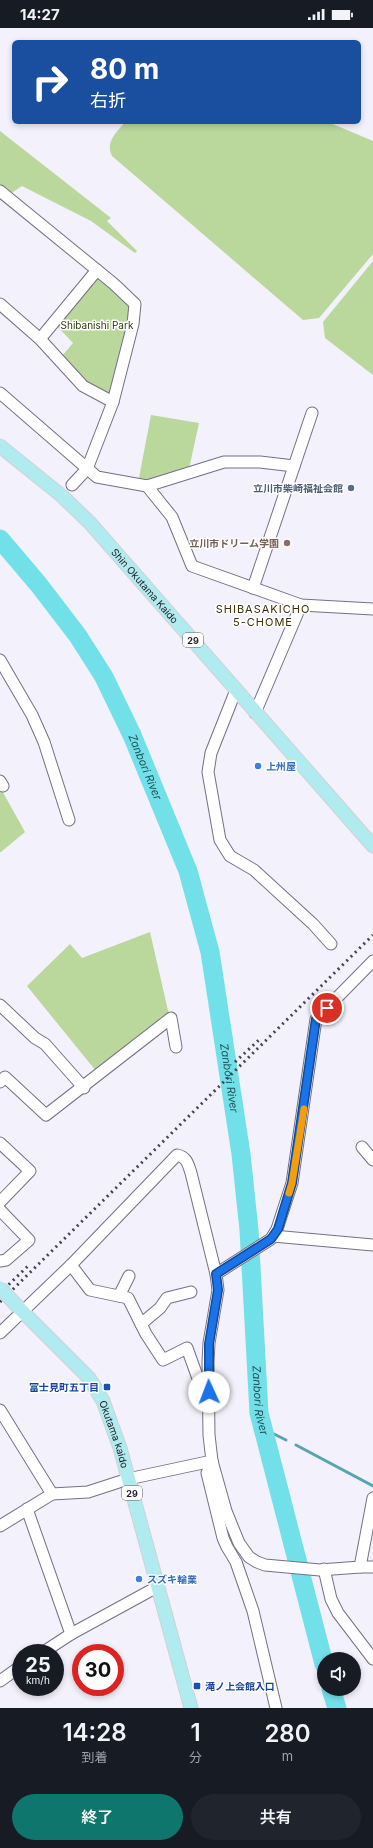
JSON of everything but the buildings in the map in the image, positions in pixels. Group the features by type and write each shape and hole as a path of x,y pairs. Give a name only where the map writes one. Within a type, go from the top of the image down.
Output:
{"main road":[{"name":"Shin Okutama Kaido","path":"0,446 62,496 90,523 170,612 255,713 373,846"},
{"name":"Okutama kaido","path":"0,1288 88,1378 103,1401 118,1441 190,1708"}],"street":[{"path":"0,191 97,270 135,304 133,324 113,402 87,469 72,485"},
{"path":"40,340 97,270"},
{"path":"0,304 40,340 83,386 113,402"},
{"path":"0,393 97,476 147,486 224,462 260,462 294,466"},
{"path":"254,588 312,413"},
{"path":"147,486 172,517 192,566 301,605 373,609"},
{"path":"255,713 301,605"},
{"path":"0,660 32,715 44,742 69,820"},
{"path":"236,690 211,753 208,772 220,840 230,856 254,870 313,924 330,944"},
{"path":"216,1274 272,1238 278,1229 292,1183 316,1019 373,962"},
{"path":"0,1005 35,1038 45,1044 84,1088"},
{"path":"0,1082 5,1077 46,1115 84,1088 172,1018 176,1047"},
{"path":"0,1143 30,1171 0,1202"},
{"path":"362,1146 373,1160"},
{"path":"0,1333 21,1309 71,1265 177,1155 183,1156 187,1161 191,1173 216,1274 218,1290 209,1350 209,1435"},
{"path":"0,1210 29,1240 6,1260 0,1262"},
{"path":"272,1238 373,1245"},
{"path":"71,1265 90,1290 128,1298 152,1345 163,1360 187,1348 205,1394 212,1461 226,1511 239,1543 249,1557 256,1562 280,1567 322,1569 373,1567"},
{"path":"119,1296 129,1276"},
{"path":"141,1324 160,1308 167,1298 191,1292"},
{"path":"0,1410 52,1494"},
{"path":"0,1526 52,1494 88,1492 128,1478 212,1461"},
{"path":"212,1461 207,1473 223,1538 236,1562 253,1611 276,1708"},
{"path":"360,1567 373,1498"},
{"path":"27,1509 71,1634"},
{"path":"322,1569 338,1613 373,1660"},
{"path":"56,1644 71,1634 157,1587"},
{"path":"0,1681 12,1672"}],"green space":[{"path":"123,124 333,124 373,141 373,254 319,318 303,320 112,156 110,146 112,138"},
{"path":"0,131 111,218 107,221 137,251 135,253 91,221 22,186 10,194 0,186"},
{"path":"373,261 373,375 325,338 323,322"},
{"name":"Shibanishi Park","path":"97,276 131,306 115,390 106,394 84,383 62,356 73,343 57,326"},
{"path":"151,415 199,423 189,469 138,483"},
{"path":"0,787 25,832 1,852 0,852"},
{"path":"150,932 169,1015 96,1071 27,986 70,944 82,958"}],"waterway":[{"name":"Zanbori River","path":"0,539 39,585 78,636 104,677 132,735 188,871 210,952 241,1154 249,1230 259,1413 321,1652"},
{"path":"264,1429 286,1440"},
{"path":"296,1445 373,1486"},
{"name":"Zanbori River","path":"333,1696 337,1708"}],"railway":[{"path":"0,1302 373,935"},
{"path":"235,1062 260,1039"},
{"path":"0,1293 28,1266"}],"slow traffic":[{"path":"289,1193 304,1109"}],"place":[{"name":"立川市柴崎福祉会館","path":"351,488"},
{"name":"立川市ドリーム学園","path":"287,543"},
{"name":"上州屋","path":"258,766"},
{"name":"富士見町五丁目","path":"107,1387"},
{"name":"スズキ輪業","path":"139,1579"},
{"name":"滝ノ上会館入口","path":"197,1686"}],"district":[{"name":"SHIBASAKICHO 5-CHOME","path":"263,615"}],"route":[{"path":"209,1392 209,1344 218,1290 216,1274 271,1239 278,1229 292,1183 316,1019 327,1008"}]}
